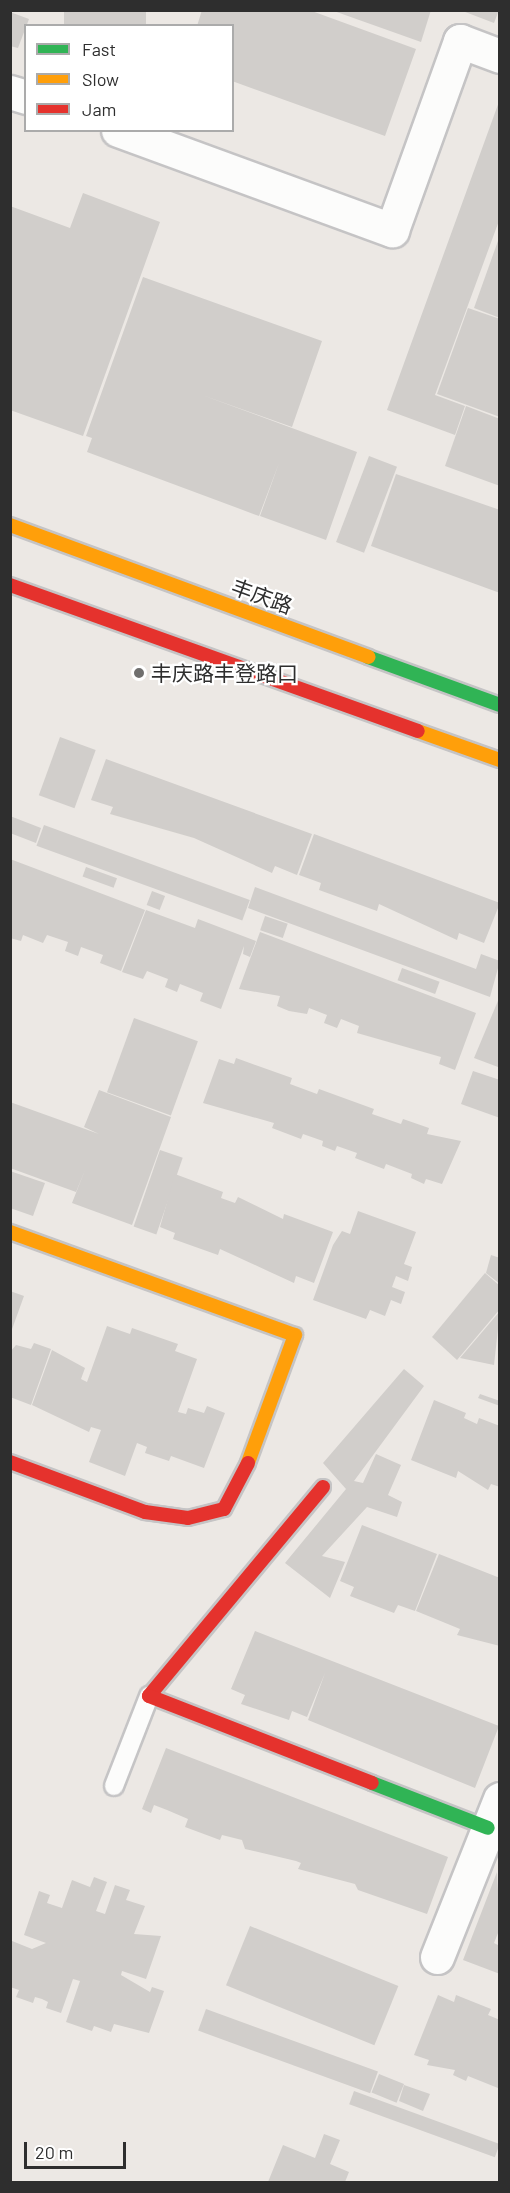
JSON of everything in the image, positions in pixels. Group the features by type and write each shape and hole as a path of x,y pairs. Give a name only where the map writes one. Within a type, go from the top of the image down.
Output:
{"street":[{"path":"123,132 392,230 460,41 500,56"},
{"name":"丰庆路","path":"10,525 500,705"},
{"path":"10,585 500,760"},
{"path":"10,1232 295,1335 241,1483 224,1509 188,1518 145,1512 10,1462"},
{"path":"323,1487 149,1696 494,1813 437,1957"}],"lane":[{"path":"114,1786 149,1696"}],"building":[{"path":"64,10 146,10 146,24 64,24"},
{"path":"202,10 309,10 416,49 385,136 234,82 234,24 198,24"},
{"path":"331,10 431,10 421,42"},
{"path":"460,10 499,10 494,23"},
{"path":"10,12 29,19 27,24 24,24 24,32 18,48 10,46"},
{"path":"500,99 500,218 435,395 465,406 455,435 387,410"},
{"path":"83,193 160,222 83,436 10,410 10,206 70,228"},
{"path":"500,238 500,318 474,308"},
{"path":"143,277 322,341 292,427 202,395 357,452 326,540 260,516 279,463 259,516 87,452 92,438 86,436"},
{"path":"468,308 500,319 500,417 437,394"},
{"path":"466,406 500,419 500,486 445,466"},
{"path":"369,456 397,467 364,553 336,542"},
{"path":"396,474 500,510 500,593 371,546"},
{"path":"60,737 96,750 75,808 39,795"},
{"path":"106,759 312,834 297,875 275,866 272,873 194,838 110,814 113,807 91,800"},
{"path":"10,816 41,828 36,843 10,833"},
{"path":"44,825 250,900 242,921 36,846"},
{"path":"314,834 500,903 484,943 459,933 457,940 379,904 377,911 319,890 321,883 299,875"},
{"path":"10,859 145,910 121,971 100,963 103,955 81,947 78,956 65,951 68,942 47,935 43,943 23,935 21,941 10,938"},
{"path":"86,867 117,878 114,888 83,876"},
{"path":"255,887 476,969 481,954 500,961 490,997 248,908"},
{"path":"152,891 165,896 160,910 147,905"},
{"path":"146,910 195,928 198,919 256,941 250,957 243,954 244,946 221,1009 200,1001 203,993 180,984 177,992 165,987 168,979 147,971 143,979 122,972"},
{"path":"265,916 288,924 283,938 260,930"},
{"path":"260,932 476,1013 455,1070 439,1064 441,1057 357,1033 359,1026 341,1019 337,1028 324,1023 327,1015 309,1008 307,1014 277,1006 280,996 239,989"},
{"path":"402,968 440,982 435,994 398,980"},
{"path":"500,996 500,1063 498,1067 474,1058"},
{"path":"134,1018 198,1041 171,1115 107,1092"},
{"path":"236,1058 292,1078 290,1084 317,1094 319,1089 374,1109 372,1114 401,1124 403,1119 429,1128 427,1134 461,1141 442,1184 426,1179 424,1184 411,1178 412,1174 386,1164 384,1169 355,1158 357,1153 337,1146 335,1151 322,1146 323,1141 303,1134 301,1139 272,1128 274,1123 203,1103 219,1059 234,1064"},
{"path":"473,1071 500,1080 500,1118 461,1104"},
{"path":"99,1090 171,1117 132,1225 72,1203 85,1170 76,1192 10,1168 10,1102 99,1134 84,1127"},
{"path":"160,1150 183,1158 156,1234 134,1227"},
{"path":"10,1171 45,1183 33,1216 10,1208"},
{"path":"175,1174 223,1192 221,1198 235,1203 238,1197 283,1219 284,1214 333,1232 314,1283 296,1276 294,1283 220,1249 218,1255 173,1239 175,1233 160,1227"},
{"path":"358,1211 416,1232 404,1264 412,1267 408,1281 396,1276 392,1287 405,1292 401,1304 391,1300 385,1316 370,1310 366,1319 313,1300 333,1245 342,1231 350,1234"},
{"path":"491,1255 500,1258 500,1284 486,1273"},
{"path":"485,1273 500,1286 500,1309 457,1360 432,1337"},
{"path":"10,1291 24,1296 11,1332 10,1332"},
{"path":"500,1311 494,1365 460,1358"},
{"path":"107,1326 130,1334 132,1328 178,1344 175,1351 197,1359 178,1412 186,1414 188,1408 204,1413 207,1406 225,1413 204,1468 171,1456 169,1461 145,1453 147,1447 137,1443 125,1476 89,1462 101,1430 91,1427 89,1432 32,1405 52,1350 85,1368 81,1379 87,1382"},
{"path":"34,1343 51,1349 31,1405 10,1397 10,1352 16,1345 31,1349"},
{"path":"404,1369 424,1386 354,1481 363,1483 376,1454 401,1465 388,1495 402,1502 397,1517 367,1507 322,1556 345,1562 330,1598 285,1563 346,1489 323,1463"},
{"path":"480,1394 500,1401 500,1406 478,1398"},
{"path":"434,1400 466,1413 464,1418 477,1424 479,1418 500,1426 500,1487 491,1484 488,1490 458,1471 456,1478 411,1460"},
{"path":"362,1525 437,1554 415,1611 398,1605 394,1613 350,1596 354,1587 340,1581"},
{"path":"439,1554 500,1578 500,1646 457,1635 460,1629 416,1611"},
{"path":"255,1631 499,1726 475,1788 308,1720 325,1673 307,1717 292,1711 289,1720 241,1704 245,1695 231,1689"},
{"path":"166,1748 448,1857 427,1914 358,1890 355,1884 298,1869 301,1863 296,1861 245,1849 242,1840 222,1835 220,1840 185,1827 188,1819 154,1805 151,1813 142,1809"},
{"path":"497,1872 500,1928 494,1943 500,1946 500,1974 463,1960"},
{"path":"94,1877 107,1882 96,1911 105,1914 115,1885 130,1890 126,1900 145,1906 134,1934 161,1936 146,1979 122,1971 121,1975 150,1992 152,1987 164,1991 149,2033 114,2024 111,2032 94,2026 92,2031 66,2022 80,1981 73,1979 61,2013 46,2008 48,2002 42,1999 35,1997 33,2003 16,1997 19,1990 10,1987 10,1935 12,1941 32,1949 46,1943 24,1935 39,1891 50,1895 47,1903 62,1908 72,1880 90,1887"},
{"path":"250,1926 398,1986 374,2045 226,1985"},
{"path":"438,1995 454,2002 456,1995 491,2009 488,2015 500,2020 500,2095 498,2088 468,2076 466,2081 453,2075 455,2070 427,2065 429,2060 414,2055"},
{"path":"206,2009 378,2072 370,2093 198,2031"},
{"path":"379,2074 404,2084 397,2103 372,2093"},
{"path":"404,2085 430,2094 423,2111 399,2101"},
{"path":"354,2091 500,2144 495,2157 349,2104"},
{"path":"324,2134 340,2140 330,2164 349,2172 345,2182 268,2182 283,2145 315,2158"}],"traffic: fast":[{"path":"368,657 500,705"},
{"path":"372,1783 488,1828"}],"traffic: slow":[{"path":"10,525 368,657"},
{"path":"418,731 500,760"},
{"path":"10,1232 295,1335 248,1463"}],"traffic: jam":[{"path":"10,585 418,731"},
{"path":"10,1462 145,1512 188,1518 224,1509 248,1463"},
{"path":"323,1487 149,1696 372,1783"}],"place":[{"name":"丰庆路丰登路口","path":"139,673"}]}
